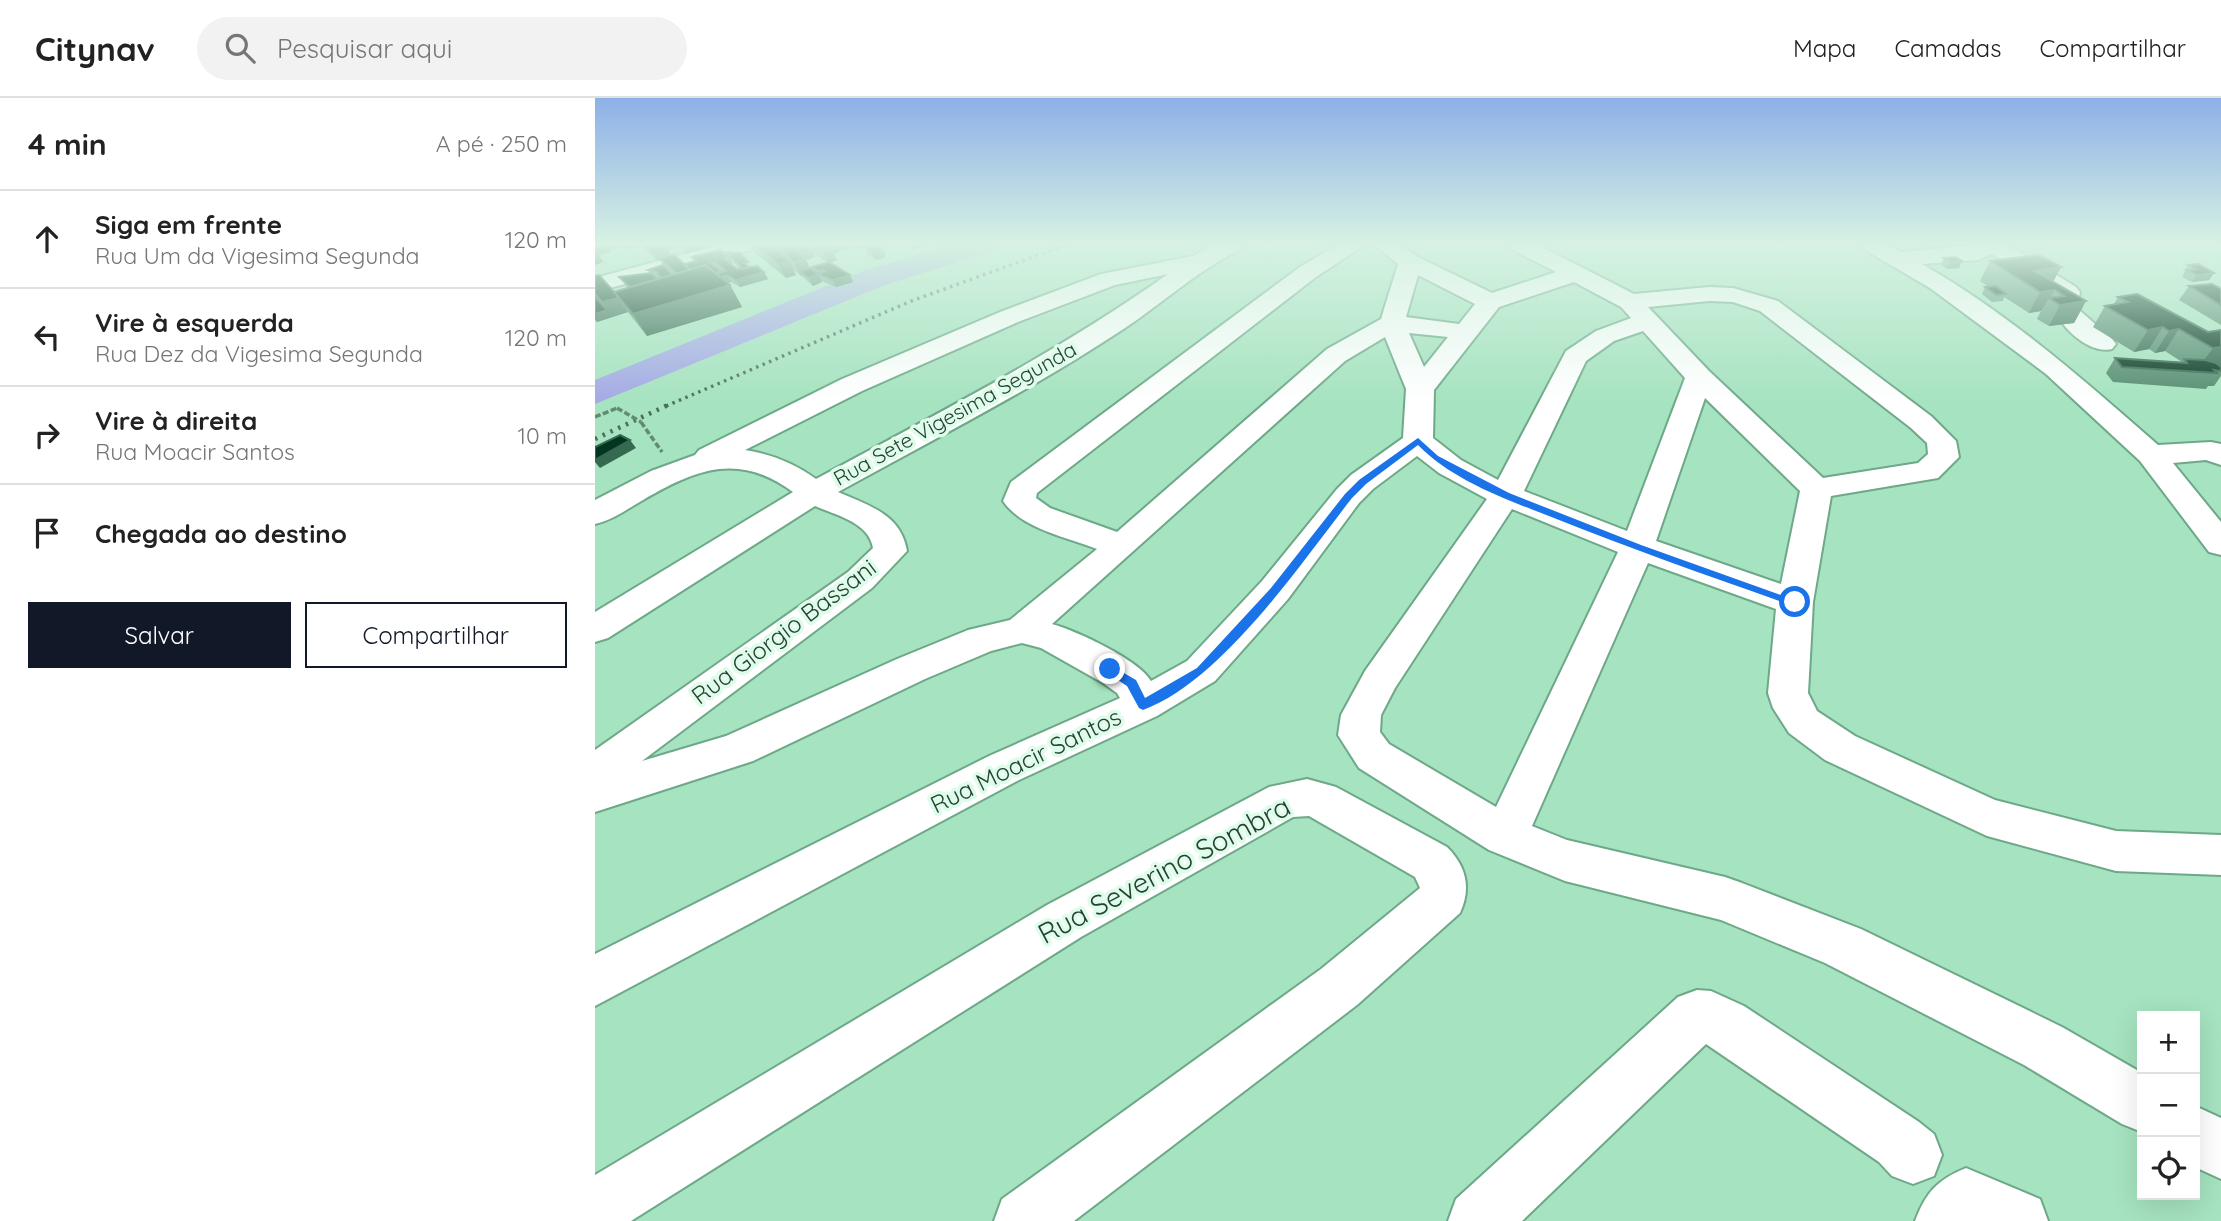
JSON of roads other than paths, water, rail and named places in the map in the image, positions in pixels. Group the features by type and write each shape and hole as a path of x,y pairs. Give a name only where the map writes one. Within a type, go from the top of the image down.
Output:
{"street":[{"path":"595,514 852,385 1061,297"},
{"name":"Rua Sete Vigesima Segunda","path":"595,629 813,493 1015,383 1107,329 1150,297"},
{"path":"1122,546 1038,515 1019,500 1022,489 1275,297"},
{"path":"1394,297 1392,323 1420,389 1418,441 1435,458 1506,495 1637,548 1795,602"},
{"path":"1481,297 1490,302"},
{"path":"1420,389 1490,302 1504,297"},
{"path":"1614,297 1637,311 1699,377 1816,489"},
{"path":"1695,297 1637,311 1574,358 1506,495 1379,681 1361,715 1359,734 1374,755 1505,836 1565,860 1725,899 1843,946 2043,1046 2137,1101"},
{"path":"1741,297 1769,306 1921,422 1941,442 1944,457 1927,471 1816,489"},
{"path":"1954,297 2055,368 2151,455 2220,542"},
{"path":"2066,297 2066,309 2085,331 2103,344"},
{"path":"595,794 737,749 956,650 1022,629 1122,546 1336,355 1392,323 1465,332"},
{"path":"1505,836 1637,548 1699,377"},
{"path":"1143,705 1201,671 1275,590 1348,496 1362,482 1418,441"},
{"path":"2151,455 2218,451"},
{"path":"686,466 756,460 783,471 813,493"},
{"path":"1816,489 1795,602 1788,693 1793,708 1803,722 1840,748 1987,817 2116,851 2221,855"},
{"name":"Rua Giorgio Bassani","path":"595,773 860,580 890,551 887,535 868,518 813,493"},
{"name":"Rua Moacir Santos","path":"595,981 1004,768 1143,705 1132,683 1117,673 1053,638 1022,629"},
{"name":"Rua Severino Sombra","path":"595,1209 1063,922 1285,800 1307,797 1320,800 1431,862 1438,869 1444,881 1443,898 1339,987 1024,1221"},
{"path":"1478,1221 1697,1016 1711,1017 1725,1025 1913,1154"},
{"path":"2198,1137 2221,1150"},
{"path":"1945,1221 1966,1198 2018,1221"}],"waterway":[{"path":"595,393 827,297"}],"railway":[{"path":"666,406 921,297"},
{"path":"595,439 670,404"}]}
